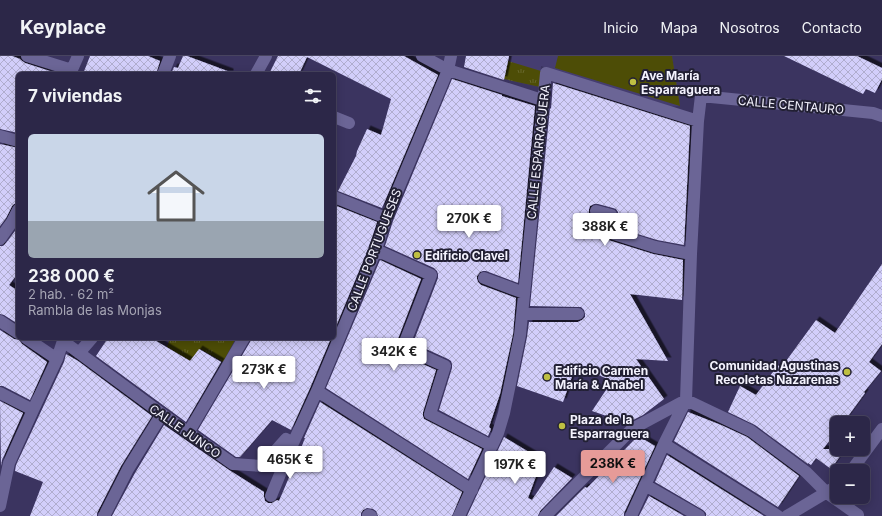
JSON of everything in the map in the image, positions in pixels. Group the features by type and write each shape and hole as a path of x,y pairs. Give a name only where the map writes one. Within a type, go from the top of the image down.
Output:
{"street":[{"path":"27,56 71,72 78,56"},
{"path":"257,72 266,56"},
{"path":"422,56 448,70 542,100"},
{"name":"CALLE PORTUGUESES","path":"271,496 376,250 386,218 448,70 451,56"},
{"path":"163,72 167,57"},
{"name":"CALLE ESPARRAGUERA","path":"459,516 498,433 504,413 520,335 542,100 546,73 698,121"},
{"name":"CALLE CENTAURO","path":"698,121 701,96 873,113 882,116"},
{"path":"336,117 349,124"},
{"path":"631,516 686,400 691,254 698,121"},
{"path":"0,136 16,140"},
{"path":"336,198 386,218"},
{"path":"596,212 611,215 611,233 655,247 691,254"},
{"path":"0,239 15,224"},
{"path":"376,250 431,275 403,347 445,366 430,414 492,446"},
{"path":"484,278 524,293"},
{"path":"522,314 578,314"},
{"path":"0,320 16,332"},
{"path":"29,340 57,359"},
{"path":"0,506 4,462 33,410 57,359 64,340"},
{"name":"CALLE JUNCO","path":"64,340 79,353 162,414 233,464 262,466 286,439 293,443"},
{"path":"79,353 90,340"},
{"path":"188,433 243,340"},
{"path":"317,391 472,490"},
{"path":"0,393 33,410"},
{"path":"686,400 751,431 830,489"},
{"path":"544,516 632,429 686,400"},
{"path":"104,516 128,469 162,414"},
{"path":"856,464 882,429"},
{"path":"664,444 778,516"},
{"path":"645,485 699,516"},
{"path":"787,516 830,491"},
{"path":"847,504 858,516"}],"shaded area":[{"name":"Ave María Esparraguera","path":"509,56 672,56 680,106 668,107 541,66 540,87 504,79"}],"green space":[{"name":"Ave María Esparraguera","path":"558,56 672,56 680,106 555,68"},
{"path":"508,61 541,71 540,87 504,79"},
{"path":"169,340 235,340 223,362 200,349 190,361 167,347"}],"building":[{"path":"0,56 12,56 25,63 53,72 16,72 16,133 0,129"},
{"path":"90,56 148,56 160,61 157,72 84,72"},
{"path":"183,56 187,56 230,72 172,72 174,67 178,68"},
{"path":"278,56 404,56 438,75 382,208 338,191 356,156 367,129 381,135 391,99 307,57 300,72 270,72"},
{"path":"466,56 509,56 504,80 464,67"},
{"path":"784,56 857,56 882,68 882,79 875,93 866,89 863,94"},
{"path":"452,79 535,106 518,283 486,271 480,272 477,276 478,282 481,285 516,298 513,334 500,394 489,427 491,429 488,436 439,410 452,368 451,361 413,343 438,278 437,271 434,268 385,246 393,221"},
{"path":"553,83 690,126 684,245 657,240 618,228 618,212 616,209 594,204 590,206 589,209 591,217 604,221 604,233 608,240 653,254 683,260 682,300 630,294 668,361 636,359 664,399 643,415 627,423 592,411 612,381 576,365 563,402 517,386 529,322 578,322 585,317 584,310 581,307 530,306"},
{"path":"0,144 16,148 16,204 12,206 0,226"},
{"path":"336,206 377,222 369,247 336,326"},
{"path":"16,230 16,276 9,285 16,290 16,323 0,314 0,246 3,246"},
{"path":"380,260 421,279 396,344 396,348 397,352 400,354 436,370 423,412 424,419 482,449 468,479 326,388"},
{"path":"882,264 882,344 869,362 881,371 864,392 865,393 848,416 830,416 830,440 823,449 830,449 830,456 840,456 834,464 830,464 830,468 816,458 811,465 808,464 755,425 728,412 740,386 756,395 778,365 781,368 816,320 835,333"},
{"path":"0,330 14,339 19,340 22,344 47,362 30,400 3,386 0,386"},
{"path":"107,340 154,340 190,361 199,349 221,362 186,422 96,356"},
{"path":"250,340 330,340 291,430 272,420 240,457 236,457 198,430"},
{"path":"66,354 78,361 152,416 121,466 97,513 97,516 30,516 43,482 15,471 16,465 64,362"},
{"path":"0,401 23,413 2,460 1,466"},
{"path":"320,402 462,492 452,516 378,516 376,511 367,508 363,510 361,516 112,516 135,473 164,425 229,470 264,492 265,501 268,503 272,503 277,500 279,501"},
{"path":"688,412 747,437 799,476 778,507 674,441"},
{"path":"638,436 655,446 624,513 624,516 556,516 585,487 587,488"},
{"path":"504,437 542,460 528,498 532,500 554,467 572,478 540,511 538,516 467,516"},
{"path":"667,455 764,516 706,516 706,513 703,510 655,482"},
{"path":"649,496 684,516 639,516"}],"place":[{"name":"Ave María Esparraguera","path":"633,82"},
{"name":"Edificio Clavel","path":"417,255"},
{"name":"Comunidad Agustinas Recoletas Nazarenas","path":"847,372"},
{"name":"Edificio Carmen María & Anabel","path":"547,377"},
{"name":"Plaza de la Esparraguera","path":"562,426"}]}
